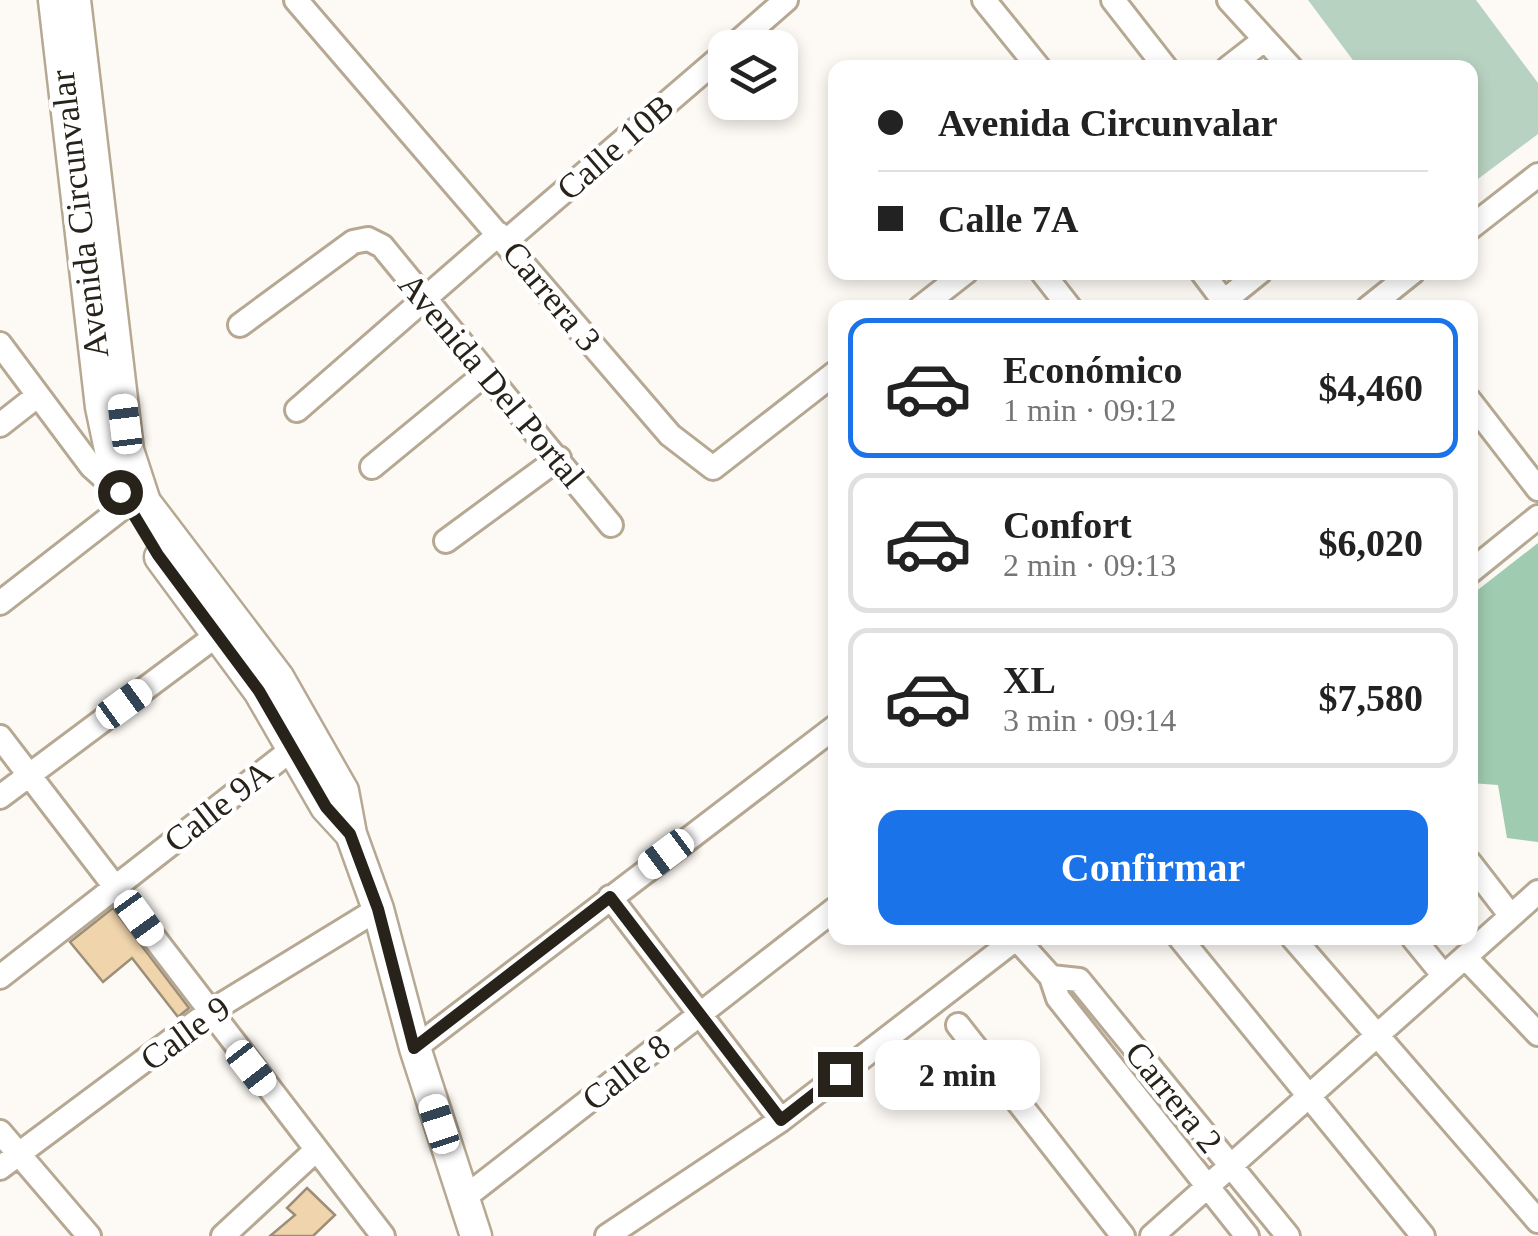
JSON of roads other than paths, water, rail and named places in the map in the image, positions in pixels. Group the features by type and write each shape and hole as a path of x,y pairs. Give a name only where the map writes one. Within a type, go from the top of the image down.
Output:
{"main road":[{"name":"Avenida Circunvalar","path":"54,0 101,407 123,498 294,746 326,807 350,834"},
{"name":"Avenida Circunvalar","path":"76,0 128,450 145,502 278,677 343,792 350,834 378,909 414,1048 476,1236"}],"street":[{"name":"Carrera 3","path":"296,0 670,435 712,468 828,378"},
{"path":"752,30 786,0"},
{"path":"984,0 1033,60"},
{"path":"1113,0 1160,60"},
{"path":"1229,0 1283,60"},
{"path":"1238,60 1264,40"},
{"name":"Calle 10B","path":"297,410 708,67"},
{"path":"1478,222 1538,175"},
{"name":"Avenida Del Portal","path":"240,325 353,242 368,239 382,246 424,303 612,525"},
{"path":"930,300 956,280"},
{"path":"1048,280 1064,300"},
{"path":"1208,280 1224,300"},
{"path":"1231,300 1252,280"},
{"path":"1385,300 1405,280"},
{"path":"0,344 91,466 123,498 0,602"},
{"path":"372,467 484,374"},
{"path":"0,426 37,396"},
{"path":"1478,412 1538,488"},
{"path":"446,541 558,458"},
{"path":"1478,565 1538,516"},
{"path":"0,797 217,635"},
{"path":"414,1048 828,732"},
{"path":"0,737 208,1014 382,1236"},
{"name":"Calle 9A","path":"0,977 294,746"},
{"path":"1478,873 1511,916"},
{"path":"1152,1236 1538,892"},
{"path":"610,897 781,1120"},
{"name":"Calle 9","path":"10,1162 208,1014 378,909"},
{"name":"Calle 8","path":"464,1198 828,915"},
{"path":"607,1236 781,1120 1008,945"},
{"name":"Carrera 2","path":"1023,945 1051,976 1058,998 1205,1188 1247,1236"},
{"path":"1186,945 1423,1236"},
{"path":"1299,945 1538,1221"},
{"path":"1419,945 1444,976"},
{"path":"1465,957 1538,1034"},
{"name":"Carrera 2","path":"1051,976 1079,980 1288,1236"},
{"path":"958,1025 1124,1236"},
{"path":"0,1132 10,1162 89,1236"},
{"path":"224,1236 314,1151"}]}
